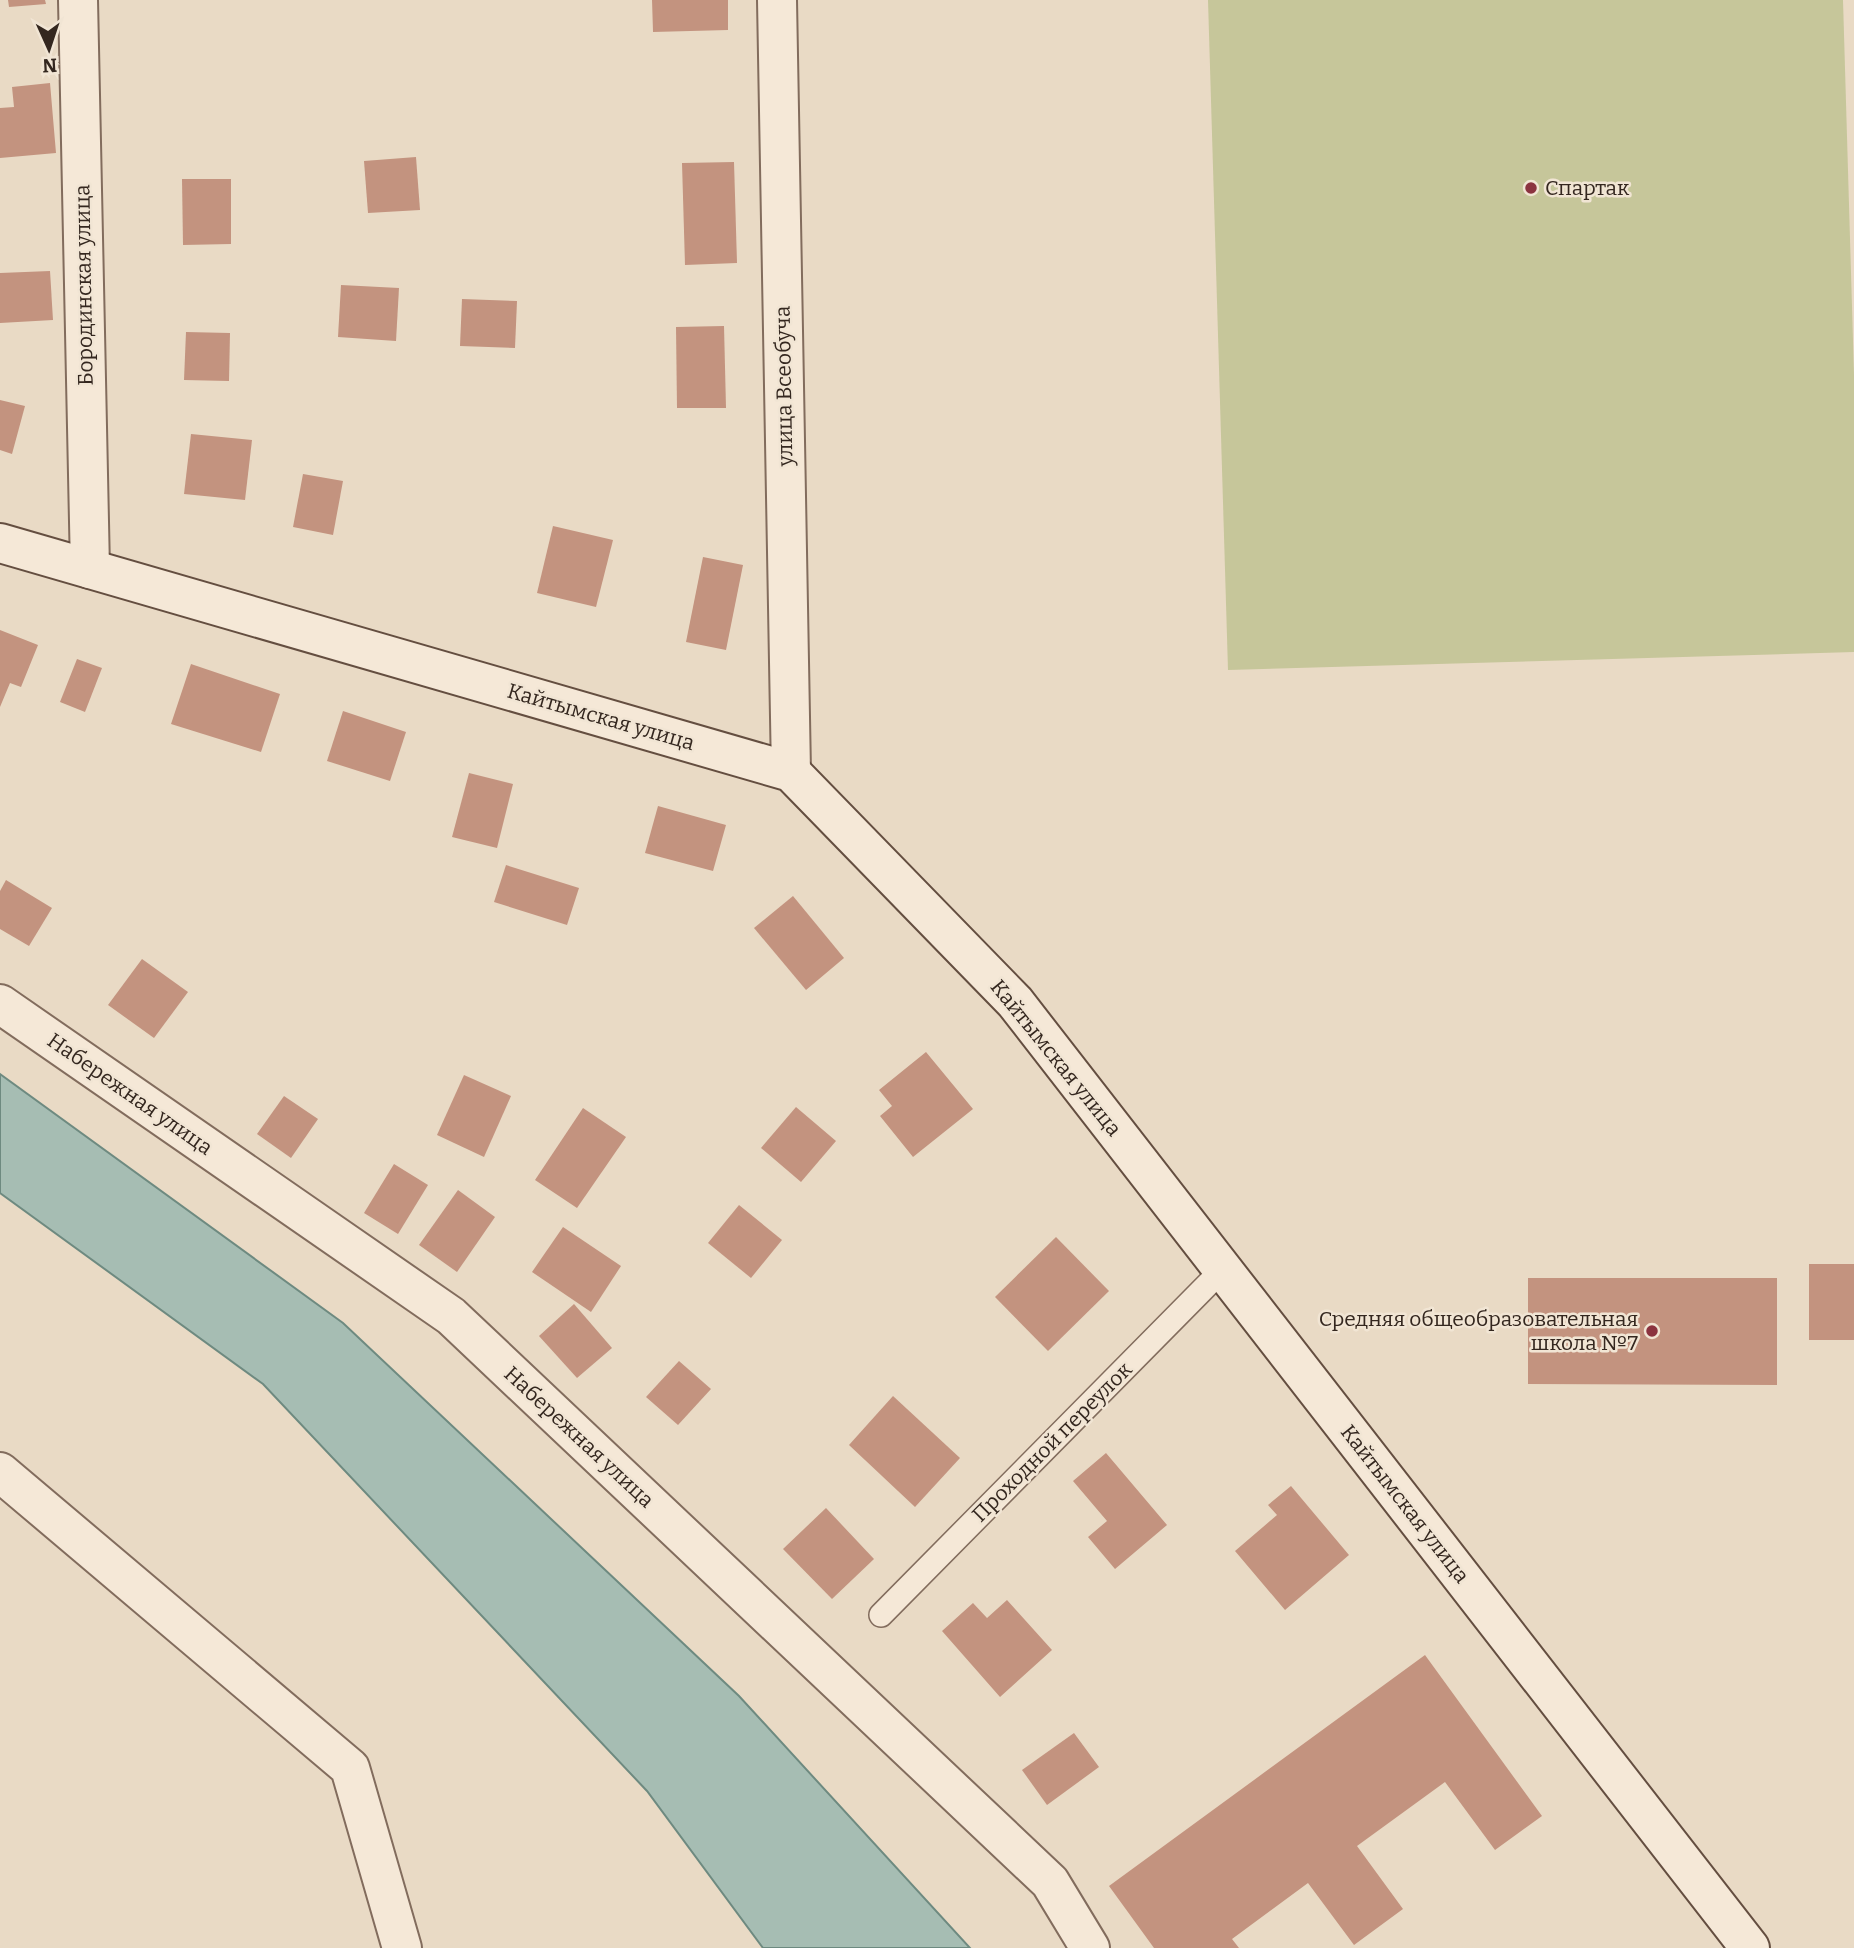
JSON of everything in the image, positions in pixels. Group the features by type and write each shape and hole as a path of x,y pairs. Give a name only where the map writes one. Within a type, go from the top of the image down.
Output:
{"street":[{"name":"Бородинская улица","path":"78,0 90,569"},
{"name":"улица Всеобуча","path":"777,0 791,772"},
{"name":"Кайтымская улица","path":"0,543 791,772 1015,1002 1751,1948"},
{"name":"Набережная улица","path":"0,1004 451,1316 1050,1882 1090,1948"},
{"path":"0,1472 350,1768 402,1948"}],"lane":[{"name":"Проходной переулок","path":"881,1615 1223,1269"}],"green space":[{"name":"Спартак","path":"1208,0 1843,0 1854,375 1854,652 1228,670"}],"shaded area":[{"path":"0,1074 343,1323 739,1696 970,1948 763,1948 647,1791 263,1384 0,1193"}],"building":[{"path":"8,0 45,0 46,4 9,7"},
{"path":"652,0 728,0 728,30 653,32"},
{"path":"50,83 56,153 0,158 0,108 14,107 12,87"},
{"path":"416,157 420,210 368,213 364,161"},
{"path":"734,162 737,263 685,265 682,163"},
{"path":"182,179 231,179 231,244 183,245"},
{"path":"50,271 53,320 0,323 0,273"},
{"path":"341,285 399,288 396,341 338,337"},
{"path":"462,299 517,301 515,348 460,346"},
{"path":"724,326 726,408 677,408 676,327"},
{"path":"186,332 230,333 229,381 184,380"},
{"path":"0,400 25,406 12,454 0,450"},
{"path":"191,434 252,440 245,500 184,494"},
{"path":"303,474 343,481 333,535 293,527"},
{"path":"553,526 613,540 596,607 537,593"},
{"path":"703,557 743,565 726,650 686,642"},
{"path":"0,630 38,645 21,687 10,683 0,707"},
{"path":"77,659 102,668 85,712 60,702"},
{"path":"191,664 280,694 261,752 171,724"},
{"path":"343,711 406,732 390,781 327,761"},
{"path":"469,773 513,784 497,848 452,837"},
{"path":"658,806 726,825 713,871 645,853"},
{"path":"506,865 579,888 567,925 494,902"},
{"path":"6,880 52,908 29,946 0,929 0,891"},
{"path":"793,896 844,958 806,990 754,928"},
{"path":"142,959 188,992 154,1038 108,1005"},
{"path":"926,1052 973,1109 913,1157 880,1116 892,1106 879,1090"},
{"path":"464,1075 511,1096 484,1157 437,1135"},
{"path":"284,1096 318,1119 291,1158 257,1134"},
{"path":"796,1107 836,1141 801,1182 761,1148"},
{"path":"583,1108 626,1137 577,1208 535,1180"},
{"path":"394,1164 428,1185 398,1234 364,1213"},
{"path":"458,1190 495,1217 457,1272 419,1245"},
{"path":"739,1205 782,1240 751,1278 708,1243"},
{"path":"563,1227 621,1266 591,1312 532,1272"},
{"path":"1056,1237 1109,1291 1048,1351 995,1297"},
{"path":"1809,1264 1854,1264 1854,1340 1809,1340"},
{"name":"Средняя общеобразовательная школа №7","path":"1528,1278 1777,1278 1777,1385 1528,1384"},
{"path":"574,1304 612,1348 577,1378 539,1336"},
{"path":"679,1361 711,1389 678,1425 646,1397"},
{"path":"893,1396 960,1458 915,1507 849,1445"},
{"path":"1106,1453 1167,1525 1115,1569 1088,1537 1107,1521 1073,1481"},
{"path":"1291,1486 1349,1555 1285,1610 1235,1551 1277,1515 1268,1505"},
{"path":"826,1508 874,1559 832,1599 783,1549"},
{"path":"1007,1600 1052,1650 1000,1697 942,1631 973,1603 987,1618"},
{"path":"1425,1655 1542,1816 1495,1850 1445,1782 1357,1846 1403,1909 1354,1945 1308,1883 1232,1939 1239,1948 1154,1948 1109,1886"},
{"path":"1074,1733 1099,1767 1047,1805 1022,1770"}],"place":[{"name":"Спартак","path":"1531,188"},
{"name":"Средняя общеобразовательная школа №7","path":"1652,1331"}]}
